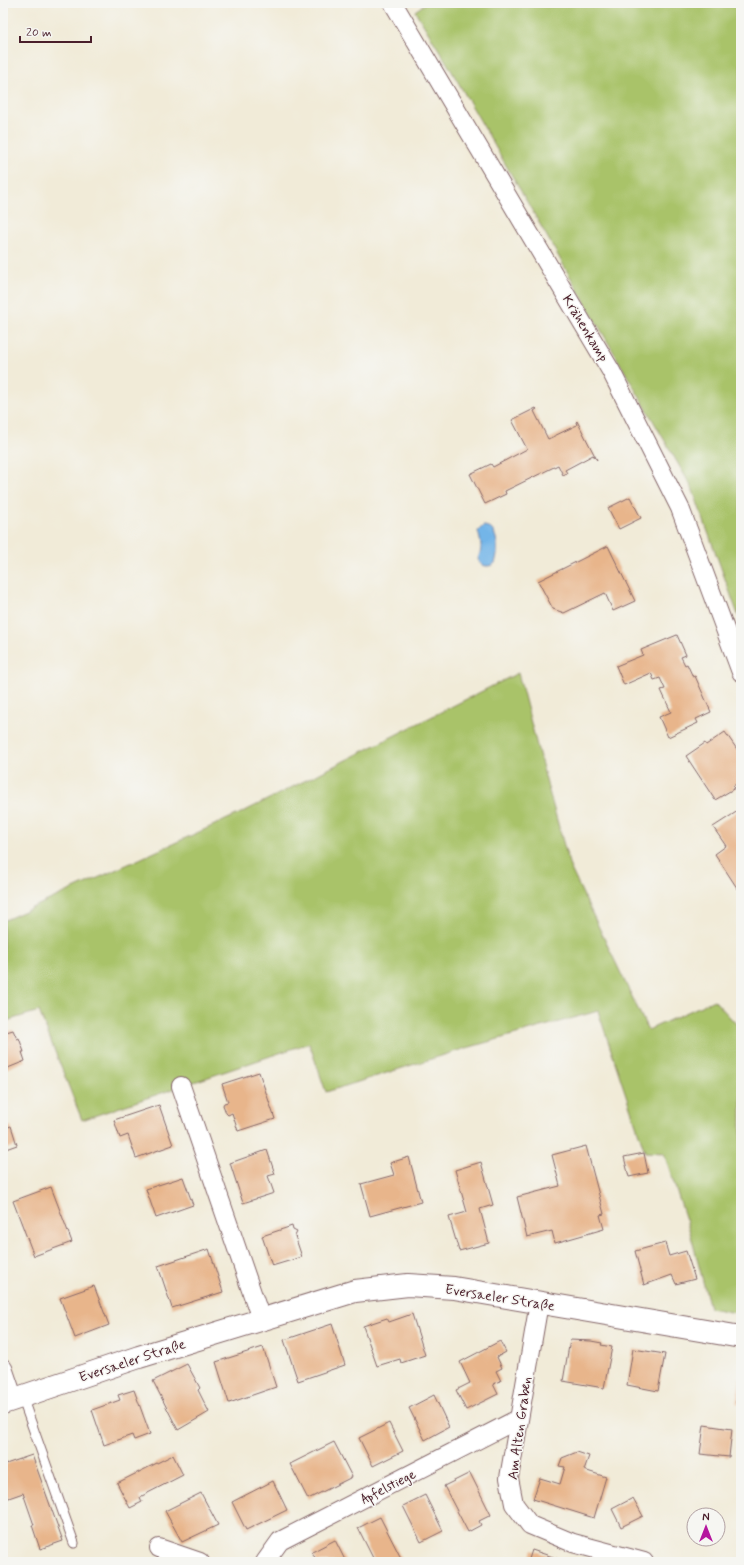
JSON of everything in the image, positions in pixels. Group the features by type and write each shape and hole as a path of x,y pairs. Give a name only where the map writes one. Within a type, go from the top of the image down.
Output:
{"street":[{"name":"Krähenkamp","path":"394,3 611,370 680,508 741,672"},
{"path":"181,1086 261,1319"},
{"name":"Eversaeler Straße","path":"13,1400 139,1356 354,1291 408,1285 454,1288 741,1338"},
{"name":"Am Alten Graben","path":"539,1303 509,1478 514,1504 530,1524 602,1557 644,1562"},
{"path":"3,1368 13,1400"},
{"name":"Apfelstiege","path":"265,1562 280,1541 518,1420"},
{"path":"159,1548 200,1562"}],"lane":[{"path":"13,1400 74,1543"}],"green space":[{"path":"426,3 741,3 741,623 692,488 447,63 415,11"},
{"path":"518,673 570,867 648,1030 714,1000 741,1029 741,1314 710,1308 690,1232 664,1153 645,1152 598,1011 463,1049 326,1092 309,1043 82,1120 39,1011 3,1022 3,921 243,812"}],"water":[{"path":"483,526 492,530 495,535 497,546 495,563 488,566 481,564 478,559 481,551 481,545 478,531"}],"building":[{"path":"536,408 537,409 534,411 548,439 577,425 577,421 597,460 593,455 565,470 567,473 563,475 558,465 505,491 506,494 485,504 470,474 491,464 493,467 527,449 512,420"},
{"path":"630,497 641,518 619,529 608,508"},
{"path":"608,546 635,601 613,611 605,593 564,613 553,609 538,581"},
{"path":"677,635 686,655 681,657 685,665 687,664 693,677 695,676 711,712 696,719 698,723 668,737 659,717 671,712 661,690 665,689 660,678 654,680 651,673 624,685 616,666 643,655 641,650"},
{"path":"725,732 741,755 741,781 733,786 735,788 715,800 686,756"},
{"path":"741,809 741,894 715,854 726,846 713,827"},
{"path":"13,1030 17,1039 19,1038 24,1052 22,1052 25,1061 3,1070 3,1033"},
{"path":"259,1072 275,1119 238,1131 232,1113 228,1115 223,1105 224,1103 228,1102 222,1084"},
{"path":"159,1105 173,1145 136,1158 128,1135 120,1138 114,1120"},
{"path":"11,1126 17,1145 3,1150 3,1129"},
{"path":"586,1146 604,1214 600,1215 604,1229 555,1243 552,1231 527,1237 517,1197 560,1186 552,1155"},
{"path":"267,1150 275,1174 268,1176 274,1193 243,1203 230,1163"},
{"path":"644,1153 648,1173 629,1177 624,1157"},
{"path":"409,1157 421,1202 370,1216 361,1184 394,1175 390,1163"},
{"path":"481,1162 493,1205 480,1209 489,1243 459,1251 449,1217 467,1212 455,1170"},
{"path":"183,1177 193,1205 156,1218 146,1189"},
{"path":"51,1187 72,1242 34,1256 13,1201"},
{"path":"292,1226 293,1230 297,1232 295,1236 302,1257 272,1266 262,1236"},
{"path":"665,1243 669,1256 686,1251 695,1279 676,1284 672,1275 644,1285 635,1251"},
{"path":"209,1249 223,1292 172,1308 158,1266"},
{"path":"94,1286 109,1325 75,1338 60,1298"},
{"path":"412,1314 425,1355 401,1363 400,1359 377,1366 363,1326 387,1318 389,1322"},
{"path":"332,1324 345,1365 298,1381 284,1340"},
{"path":"570,1340 591,1341 612,1347 604,1388 563,1381"},
{"path":"500,1341 506,1352 497,1357 502,1368 496,1371 501,1381 493,1384 498,1394 466,1410 456,1390 470,1383 460,1362"},
{"path":"263,1347 276,1387 229,1403 216,1362"},
{"path":"633,1349 665,1354 658,1391 627,1385"},
{"path":"187,1364 200,1388 198,1390 209,1412 178,1430 153,1381"},
{"path":"741,1377 741,1404 736,1403"},
{"path":"134,1390 150,1434 134,1440 132,1435 104,1445 92,1410 120,1400 118,1395"},
{"path":"434,1395 449,1427 425,1440 409,1408"},
{"path":"389,1423 403,1451 373,1466 359,1438"},
{"path":"704,1425 732,1429 729,1457 700,1454"},
{"path":"334,1442 352,1477 308,1499 290,1464"},
{"path":"577,1452 589,1456 584,1470 606,1477 594,1518 533,1499 540,1478 560,1484 565,1467 559,1466 562,1458"},
{"path":"32,1455 63,1541 40,1549 32,1525 34,1525 23,1493 3,1500 3,1465"},
{"path":"173,1455 183,1475 140,1497 142,1502 130,1508 117,1483"},
{"path":"470,1473 491,1515 479,1521 481,1525 468,1532 444,1486"},
{"path":"273,1481 287,1510 246,1530 232,1502"},
{"path":"201,1493 218,1525 182,1542 165,1511"},
{"path":"425,1495 443,1531 421,1542 403,1506"},
{"path":"633,1498 643,1516 621,1527 612,1509"},
{"path":"380,1517 403,1562 375,1562 358,1528"},
{"path":"335,1540 346,1562 317,1562 312,1552"},
{"path":"532,1550 568,1562 528,1562"}]}
